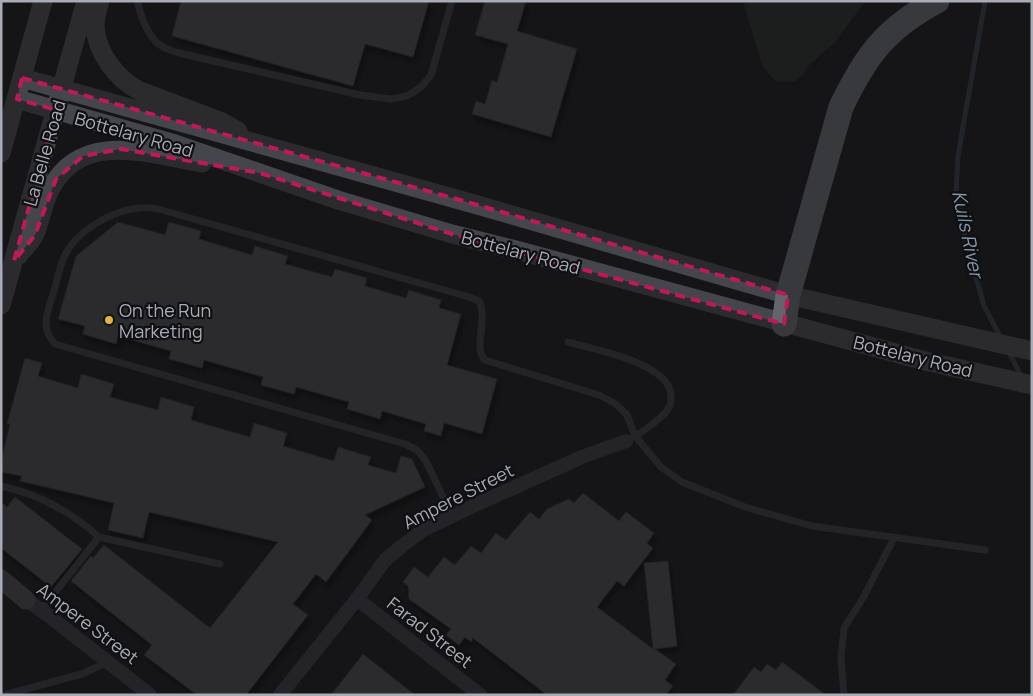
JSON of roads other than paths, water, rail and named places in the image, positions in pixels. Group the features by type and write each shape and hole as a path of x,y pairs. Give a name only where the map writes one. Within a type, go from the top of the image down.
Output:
{"highway":[{"path":"784,324 788,295 841,107 855,79 877,46 896,27 913,14 937,1"}],"main road":[{"path":"1,153 43,1"},
{"name":"La Belle Road","path":"1,305 86,1"},
{"path":"100,1 95,24 100,48 120,78 129,86 222,122 267,147"},
{"name":"Bottelary Road","path":"22,78 474,204 788,295 1032,351"},
{"name":"Bottelary Road","path":"17,99 175,144 338,200 452,234 507,247 925,361 1032,385"},
{"path":"14,261 35,235 46,199 56,179 69,165 83,156 121,149 260,174"},
{"path":"1,579 33,604"},
{"path":"1,596 33,604"}],"street":[{"name":"Ampere Street","path":"280,695 357,599 385,560 423,530 582,457 630,439"},
{"name":"Ampere Street","path":"1,585 33,604 150,695"},
{"name":"Farad Street","path":"357,599 480,695"}],"lane":[{"path":"137,1 140,14 154,40 161,46 179,53 360,95 391,99 407,96 421,87 431,75 452,1"},
{"path":"452,516 426,461 417,450 405,444 55,344 46,330 47,315 65,257 72,245 82,234 100,221 139,208 158,209 469,296 479,302 483,312 480,352 485,360 599,395 616,404 627,415 630,439 661,467 682,482 744,507 812,526 985,550"},
{"path":"568,342 620,357 651,369 664,379 671,392 671,404 668,410 654,424 630,439"},
{"path":"1,486 26,493 51,504 72,515 99,537 220,564"},
{"path":"33,604 99,537"},
{"path":"844,695 841,658 844,628 863,598 894,538"},
{"path":"4,695 23,693 82,674 109,662"}],"waterway":[{"name":"Kuils River","path":"985,1 958,156 956,193 966,241 984,306 1001,338"},
{"name":"Kuils River","path":"1008,350 1022,378"}],"place":[{"name":"On the Run Marketing","path":"109,320"}]}
